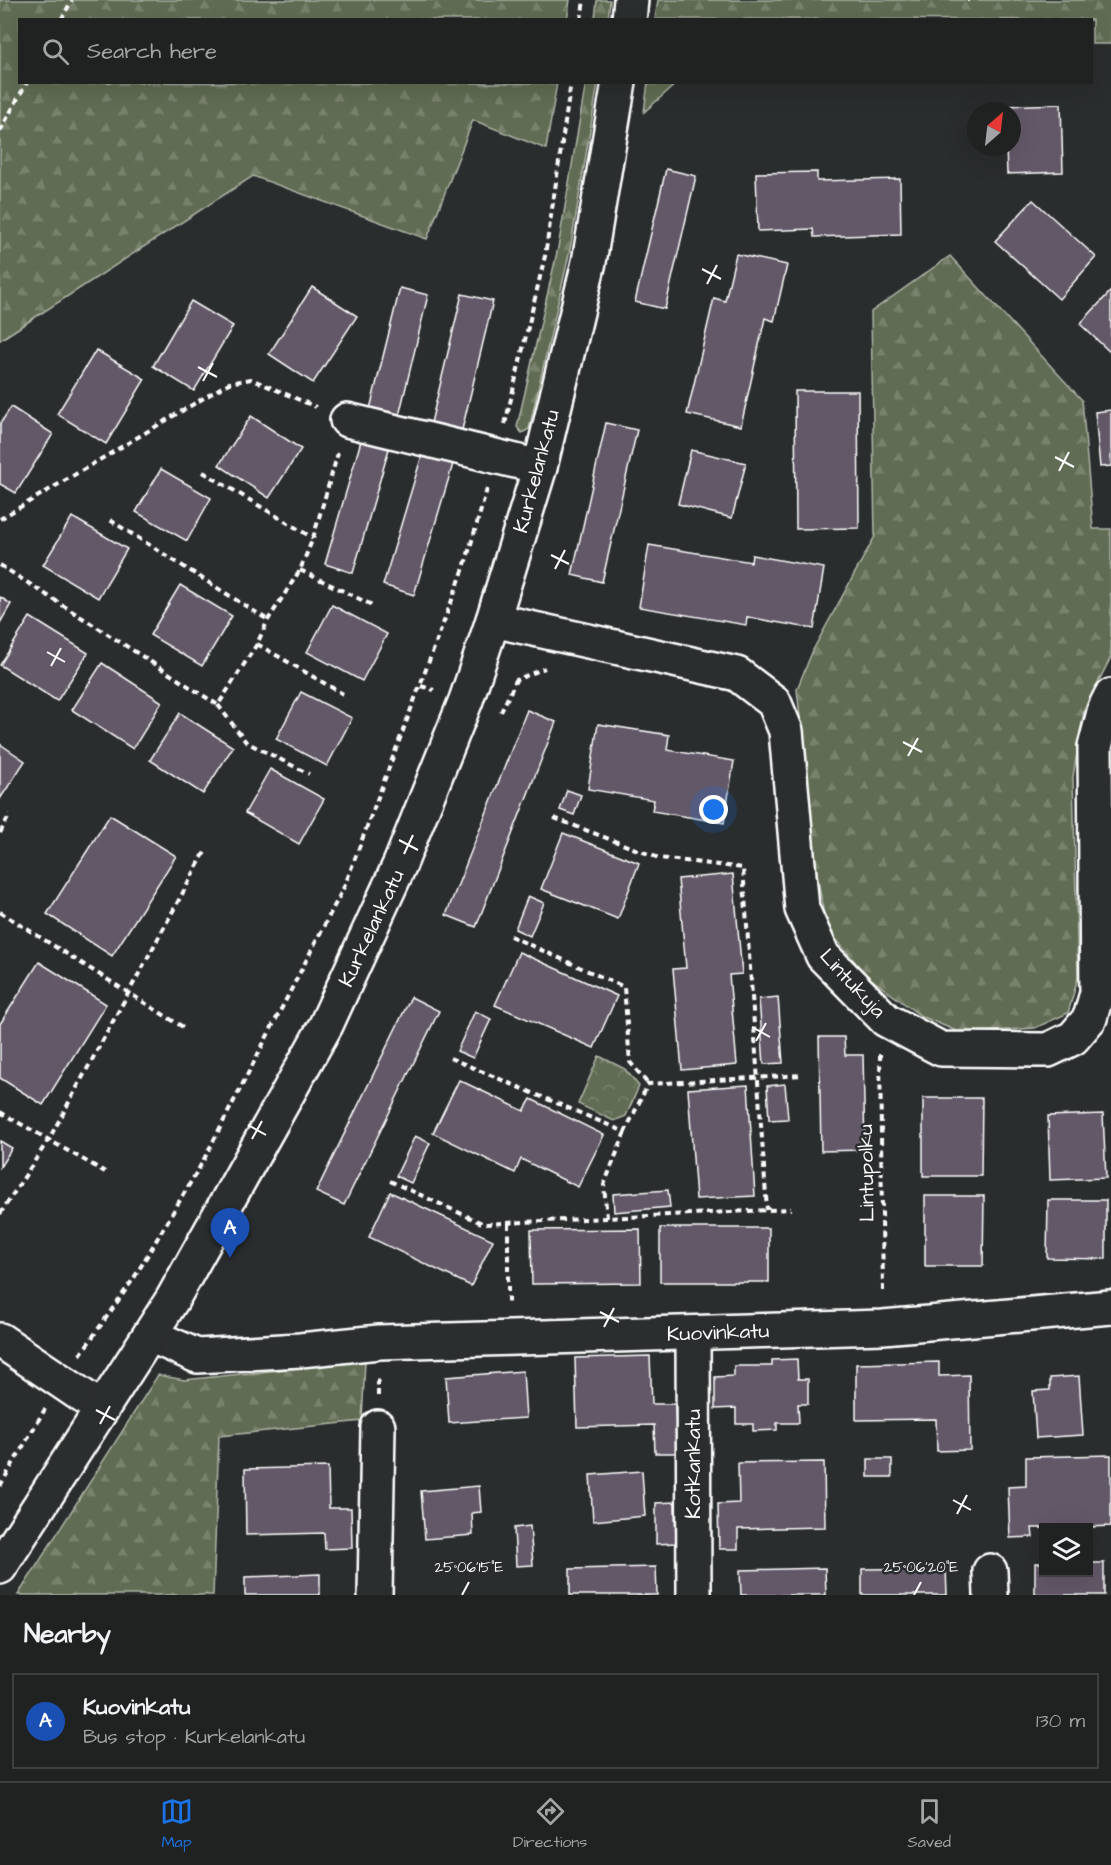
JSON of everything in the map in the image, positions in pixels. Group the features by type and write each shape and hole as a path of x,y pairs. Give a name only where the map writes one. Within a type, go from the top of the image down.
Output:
{"street":[{"path":"629,18 631,0"},
{"name":"Kurkelankatu","path":"0,1567 172,1300 326,1025 400,864 466,700 540,467 589,262 619,84"},
{"path":"347,420 540,467"},
{"name":"Lintukuja","path":"493,620 737,674 774,702 786,731 802,909 823,956 886,1020 941,1050 1048,1050 1073,1038 1090,1018 1097,993 1095,747 1105,708 1111,696"},
{"name":"Kuovinkatu","path":"150,1335 197,1356 300,1350 379,1342 883,1327 1111,1307"},
{"name":"Kotkankatu","path":"693,1333 694,1595"},
{"path":"0,1340 102,1409"},
{"path":"375,1595 378,1426"}],"path":[{"path":"62,18 72,0"},
{"path":"581,18 584,0"},
{"path":"0,131 26,84"},
{"path":"0,1486 62,1381 134,1278 202,1163 345,885 464,568 497,457 545,256 571,84"},
{"path":"0,519 229,383 251,380 347,420 313,538 300,570 218,705"},
{"path":"202,472 313,538"},
{"path":"110,520 268,620"},
{"path":"0,565 218,705 246,742 309,774"},
{"path":"300,570 374,606"},
{"path":"257,644 343,694"},
{"path":"0,833 10,814"},
{"path":"554,818 659,858 742,868 767,1210"},
{"path":"0,1214 49,1139 205,852"},
{"path":"0,912 183,1027"},
{"path":"510,936 624,987 630,1062 648,1084"},
{"name":"Lintupolku","path":"883,1327 880,1044 886,1020"},
{"path":"450,1058 625,1132"},
{"path":"648,1084 803,1076"},
{"path":"607,1218 604,1185 625,1132 648,1084"},
{"path":"0,1112 105,1172"},
{"path":"390,1181 484,1224 791,1209"},
{"path":"508,1223 508,1307"},
{"path":"378,1426 379,1342"}],"green space":[{"path":"0,0 570,0 567,18 18,18 18,84 557,84 546,149 473,120 427,239 253,176 0,340"},
{"path":"597,0 610,0 608,18 595,18"},
{"path":"658,0 1111,0 1111,44 1093,44 1093,18 655,18"},
{"path":"586,84 598,84 570,250 529,429 522,433 517,427 558,248"},
{"path":"648,84 676,84 644,112"},
{"path":"950,256 1082,400 1093,529 1111,529 1111,657 1084,710 1073,777 1078,978 1068,1013 1035,1028 961,1033 921,1016 866,975 826,927 815,862 797,689 813,650 875,536 871,312"},
{"path":"599,1056 625,1069 639,1086 626,1116 614,1121 578,1104"},
{"path":"365,1361 362,1421 219,1436 213,1595 18,1595 158,1375 184,1380"}],"building":[{"path":"1061,104 1063,172 1007,174 1006,156 1021,156 1021,105"},
{"path":"666,169 696,176 665,309 635,302"},
{"path":"817,172 817,181 900,179 901,234 814,237 813,229 758,231 756,173"},
{"path":"1033,200 1096,257 1059,299 995,241"},
{"path":"736,254 787,265 774,321 765,318 741,426 687,414 714,298 725,301"},
{"path":"312,287 357,316 313,383 269,354"},
{"path":"400,288 428,295 398,420 369,413"},
{"path":"1111,291 1111,353 1080,324"},
{"path":"462,294 493,301 461,434 430,427"},
{"path":"191,301 233,326 194,391 153,366"},
{"path":"96,350 145,379 106,444 57,414"},
{"path":"795,391 858,391 859,528 796,529"},
{"path":"11,407 53,434 16,493 0,484 0,424"},
{"path":"1111,410 1111,466 1100,467 1095,412"},
{"path":"251,416 301,449 269,498 219,465"},
{"path":"606,423 637,430 602,582 572,575"},
{"path":"363,434 391,442 353,573 325,564"},
{"path":"691,450 746,463 732,518 678,504"},
{"path":"422,455 453,464 414,595 383,585"},
{"path":"161,469 211,498 187,541 136,512"},
{"path":"72,517 127,549 98,598 43,565"},
{"path":"649,545 751,562 752,555 824,568 814,629 747,617 746,625 639,607"},
{"path":"180,585 232,616 202,666 150,635"},
{"path":"0,597 11,604 0,623"},
{"path":"332,605 387,634 362,681 307,652"},
{"path":"30,617 88,653 57,701 0,665"},
{"path":"102,663 162,702 133,749 72,710"},
{"path":"301,692 352,718 327,766 276,739"},
{"path":"527,710 556,722 476,927 446,915"},
{"path":"180,713 233,747 203,794 150,760"},
{"path":"598,724 669,735 667,750 734,761 724,823 652,811 654,800 588,789"},
{"path":"0,744 25,761 0,799"},
{"path":"270,769 324,799 299,844 245,813"},
{"path":"567,790 581,795 574,815 560,810"},
{"path":"110,815 176,856 112,956 47,914"},
{"path":"563,833 639,863 618,919 541,889"},
{"path":"733,874 742,974 729,975 737,1065 682,1070 673,969 686,968 678,879"},
{"path":"528,896 544,903 530,936 515,929"},
{"path":"519,952 617,996 594,1048 495,1005"},
{"path":"39,962 106,1004 43,1105 0,1078 0,1024"},
{"path":"411,997 439,1011 344,1205 316,1192"},
{"path":"778,997 783,1063 764,1064 759,999"},
{"path":"475,1011 491,1019 473,1058 457,1051"},
{"path":"819,1037 844,1037 845,1055 863,1055 865,1150 821,1151"},
{"path":"459,1080 524,1111 531,1099 604,1135 578,1187 521,1159 515,1173 433,1133"},
{"path":"785,1084 788,1119 769,1120 767,1086"},
{"path":"748,1085 755,1196 696,1199 688,1089"},
{"path":"923,1098 982,1098 981,1176 923,1176"},
{"path":"1103,1114 1106,1178 1050,1180 1048,1116"},
{"path":"415,1136 430,1143 411,1183 396,1176"},
{"path":"0,1141 12,1148 0,1167"},
{"path":"668,1190 670,1207 614,1212 613,1194"},
{"path":"390,1192 493,1240 471,1286 369,1237"},
{"path":"925,1196 984,1196 983,1266 925,1266"},
{"path":"1048,1200 1106,1200 1106,1259 1047,1258"},
{"path":"660,1228 769,1228 769,1282 660,1282"},
{"path":"640,1229 641,1283 532,1284 531,1230"},
{"path":"650,1356 652,1404 675,1404 677,1453 655,1453 654,1425 577,1427 575,1358"},
{"path":"797,1359 798,1379 808,1379 808,1404 798,1404 799,1423 777,1423 777,1430 753,1431 753,1424 736,1424 736,1408 715,1409 715,1377 734,1376 734,1366 772,1366 772,1360"},
{"path":"939,1362 939,1376 969,1375 970,1450 937,1451 936,1419 856,1420 856,1364"},
{"path":"523,1371 526,1418 449,1423 446,1377"},
{"path":"1079,1376 1083,1435 1036,1438 1033,1391 1050,1390 1050,1378"},
{"path":"1111,1455 1111,1526 1093,1527 1093,1523 1039,1523 1039,1528 1032,1528 1033,1537 1010,1538 1008,1487 1026,1486 1026,1457"},
{"path":"868,1459 892,1459 892,1477 868,1477"},
{"path":"824,1462 825,1527 738,1529 738,1549 719,1549 718,1504 739,1503 738,1463"},
{"path":"328,1467 329,1508 351,1508 352,1548 325,1549 324,1533 246,1535 245,1469"},
{"path":"642,1471 645,1516 593,1521 590,1475"},
{"path":"479,1486 481,1512 472,1513 473,1535 425,1539 421,1491"},
{"path":"675,1502 676,1543 656,1544 656,1503"},
{"path":"530,1526 533,1565 516,1566 514,1528"},
{"path":"1035,1563 1039,1563 1039,1577 1093,1577 1093,1563 1104,1563 1104,1595 1035,1595"},
{"path":"656,1567 657,1595 570,1595 570,1569"},
{"path":"825,1568 826,1595 741,1595 740,1570"},
{"path":"946,1568 947,1595 862,1595 862,1569"},
{"path":"320,1574 320,1595 245,1595 245,1577"}],"place":[{"name":"Kuovinkatu","path":"230,1258"}]}
